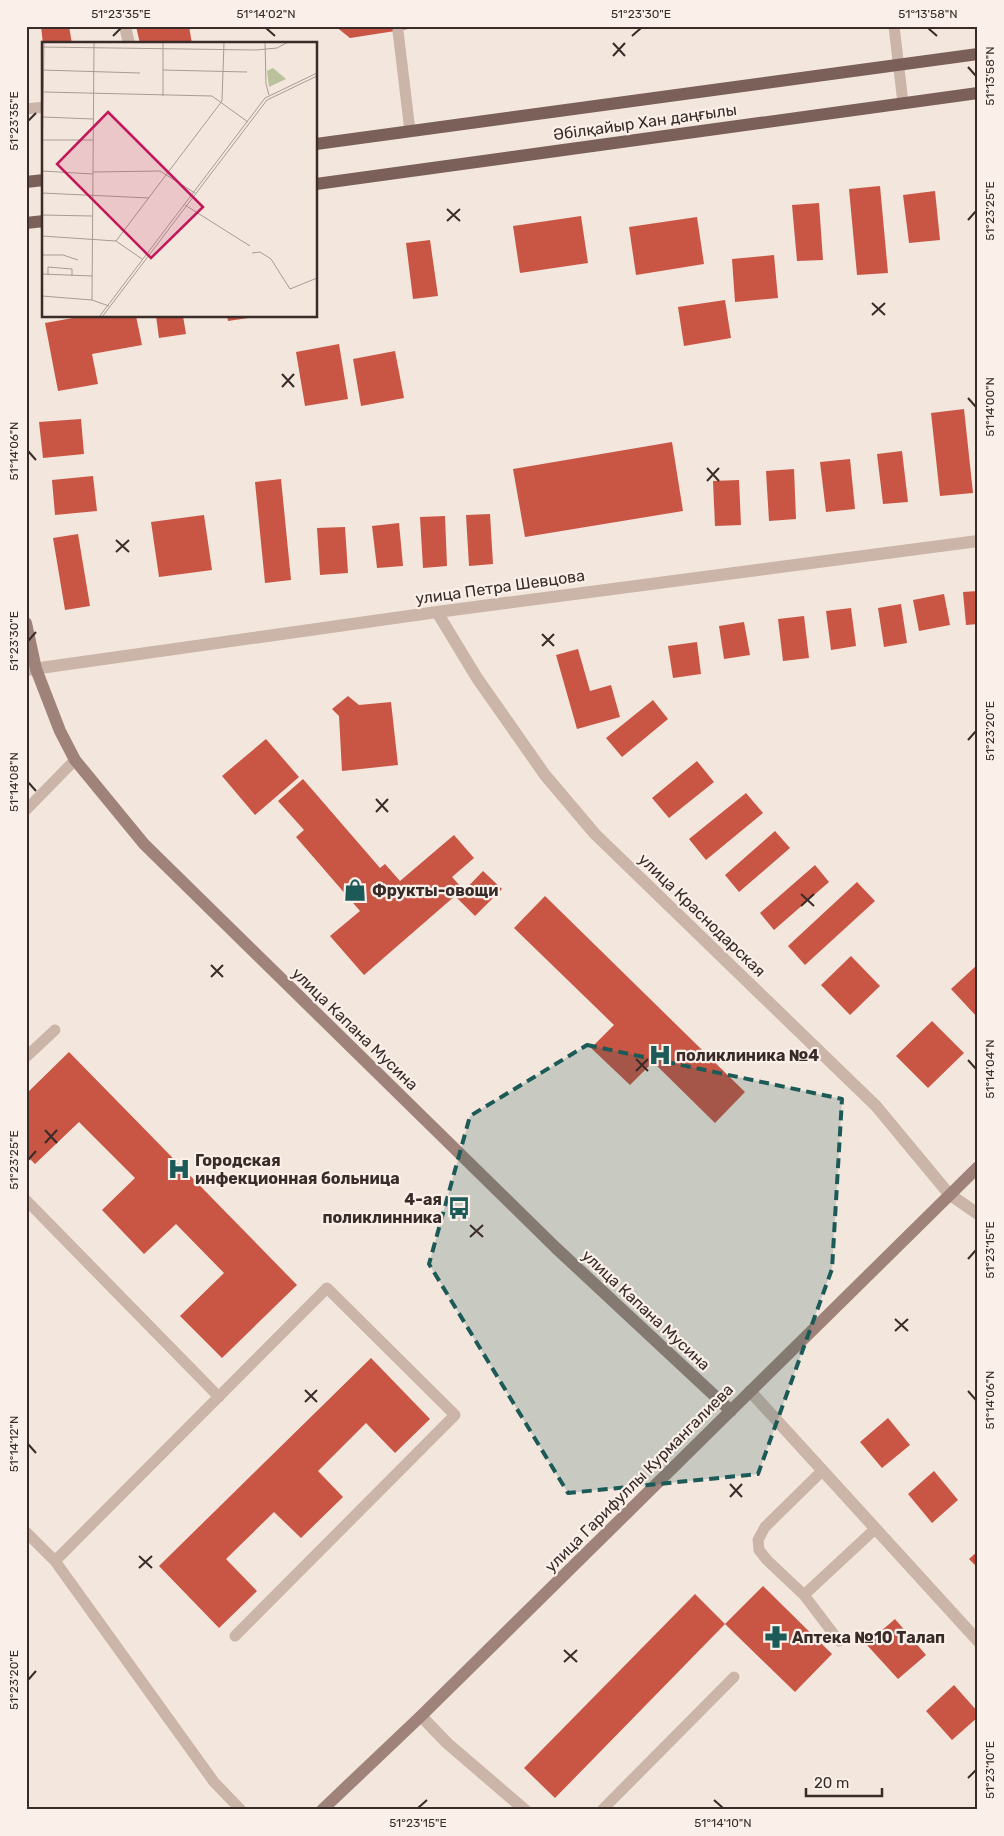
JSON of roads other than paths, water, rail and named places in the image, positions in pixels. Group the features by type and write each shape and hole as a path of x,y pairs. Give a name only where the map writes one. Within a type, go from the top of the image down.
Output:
{"main road":[{"name":"Әбілқайыр Хан даңғылы","path":"318,144 978,54"},
{"name":"Әбілқайыр Хан даңғылы","path":"318,184 978,93"},
{"path":"26,182 42,180"},
{"path":"26,223 42,221"}],"street":[{"path":"125,26 129,42"},
{"name":"улица Петра Шевцова","path":"31,670 437,612 978,541"},
{"name":"улица Краснодарская","path":"437,612 477,678 545,775 595,834 876,1106 949,1194 978,1214"},
{"name":"улица Капана Мусина","path":"26,622 31,670 75,760 144,844 556,1248 731,1411"},
{"name":"улица Гарифуллы Курмангалиева","path":"322,1810 421,1716 978,1167"},
{"path":"750,1391 978,1641"},
{"path":"421,1716 447,1743 525,1810"}],"lane":[{"path":"894,26 902,103"},
{"path":"398,31 410,131"},
{"path":"26,109 42,107"},
{"path":"26,810 75,760"},
{"path":"26,1057 54,1030"},
{"path":"26,1200 219,1397"},
{"path":"55,1561 327,1288 455,1416 235,1636"},
{"path":"822,1471 765,1527 758,1540 759,1550 767,1560 804,1595 839,1641"},
{"path":"804,1595 875,1529"},
{"path":"26,1532 55,1561 214,1782 240,1810"},
{"path":"602,1810 734,1677"}],"place":[{"name":"Фрукты-овощи","path":"355,890"},
{"name":"поликлиника №4","path":"660,1055"},
{"name":"Городская инфекционная больница","path":"179,1169"},
{"name":"4-ая поликлинника","path":"459,1208"},
{"name":"Аптека №10 Талап","path":"776,1637"}]}
